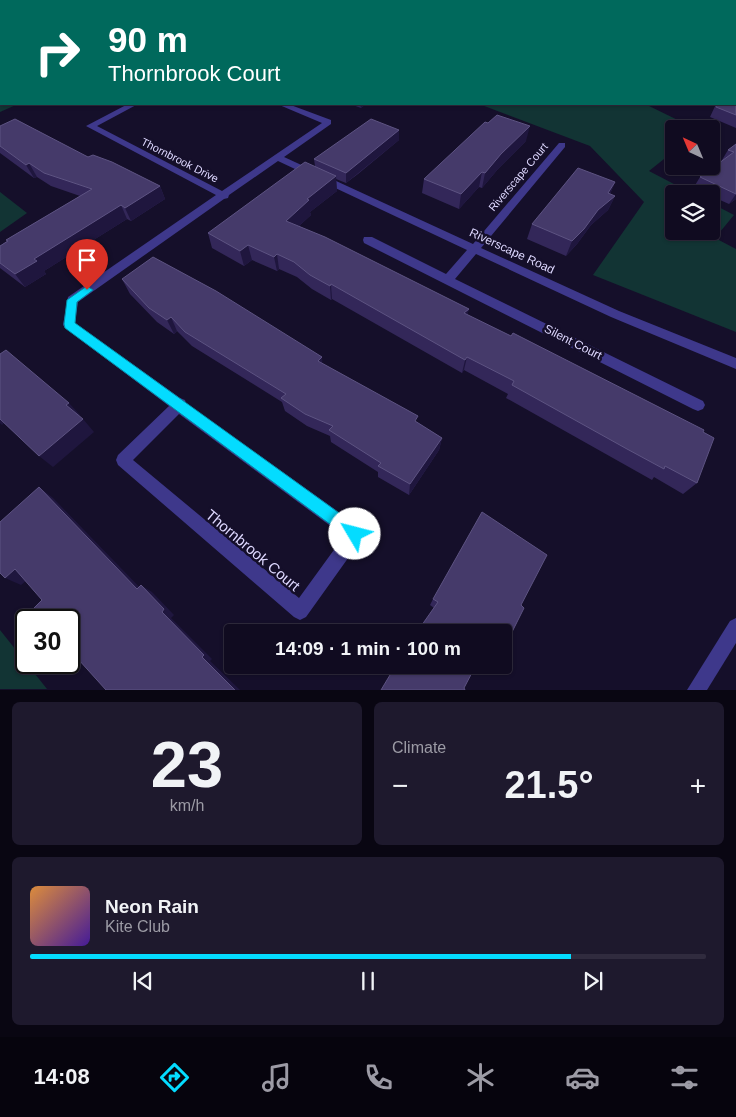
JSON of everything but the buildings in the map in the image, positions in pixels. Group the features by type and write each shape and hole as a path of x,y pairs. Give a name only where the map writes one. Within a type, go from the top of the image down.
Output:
{"street":[{"name":"Thornbrook Drive","path":"132,105 90,126 225,196 328,122 284,105"},
{"name":"Riverscape Court","path":"474,250 562,145"},
{"name":"Riverscape Road","path":"278,158 616,314 736,364"},
{"name":"Thornbrook Court","path":"180,404 123,460 300,611 355,534 180,404 69,324 72,300 225,196"},
{"name":"Silent Court","path":"368,240 698,405"},
{"path":"448,280 474,250"},
{"path":"696,690 736,627"}],"green space":[{"path":"0,105 16,105 0,112"},
{"path":"482,105 647,105 678,120 665,120 665,158 649,171 676,185 665,185 665,240 719,240 736,249 736,332 593,275 644,202 590,146"},
{"path":"0,192 27,213 0,232"},
{"path":"720,208 734,215 720,232"},
{"path":"0,630 15,649 15,674 35,674 47,689 0,689"}],"route":[{"path":"87,290 72,300 69,324 355,534"}]}
